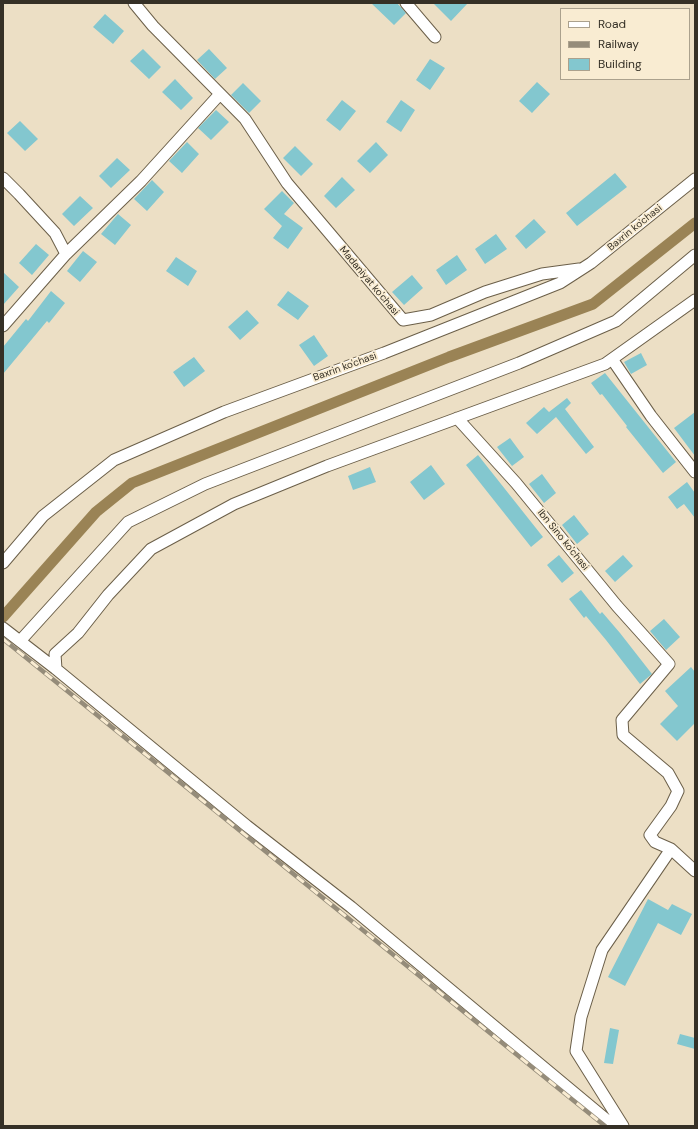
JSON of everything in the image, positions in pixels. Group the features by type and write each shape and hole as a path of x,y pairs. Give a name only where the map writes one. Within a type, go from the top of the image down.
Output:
{"street":[{"name":"Madaniyat ko'chasi","path":"134,3 153,26 245,119 287,183 403,320 431,315 485,292 542,274 583,268"},
{"path":"406,3 435,37"},
{"path":"3,326 66,254 141,181 220,94"},
{"path":"3,178 55,233 66,254"},
{"name":"Baxrin ko'chasi","path":"3,563 43,516 114,460 224,412 384,352 560,283 583,268 695,178"},
{"path":"20,641 128,522 206,484 519,363 616,321 695,255"},
{"path":"56,669 55,654 78,633 108,595 151,549 234,504 327,466 605,364 695,300"},
{"path":"612,359 651,416 695,472"},
{"name":"Ibn Sino ko'chasi","path":"457,418 516,483 617,606 669,664 622,720 622,735 668,773 678,791 671,806 650,835 655,842 671,849"},
{"path":"3,628 56,669 247,826 351,907 614,1126"},
{"path":"623,1126 576,1051 581,1017 602,950 671,849 695,870"}],"building":[{"path":"371,3 397,3 406,13 394,25"},
{"path":"433,3 468,3 451,21"},
{"path":"105,14 124,31 113,44 93,27"},
{"path":"143,49 161,67 149,79 130,61"},
{"path":"209,49 227,68 215,79 197,60"},
{"path":"430,59 445,68 430,90 416,80"},
{"path":"175,79 193,98 181,110 162,92"},
{"path":"537,82 550,94 532,113 519,101"},
{"path":"243,83 261,101 249,113 231,95"},
{"path":"342,100 356,111 340,131 326,120"},
{"path":"401,100 415,110 401,132 386,122"},
{"path":"216,110 229,122 211,140 198,128"},
{"path":"20,121 38,139 25,151 7,133"},
{"path":"187,142 199,154 182,173 169,161"},
{"path":"376,142 388,155 370,173 357,161"},
{"path":"295,146 313,164 301,176 283,158"},
{"path":"117,158 130,170 111,188 99,176"},
{"path":"615,173 627,187 577,226 566,213"},
{"path":"342,177 355,190 336,208 324,196"},
{"path":"152,180 164,192 147,211 134,199"},
{"path":"282,191 294,203 284,214 303,228 288,249 273,238 282,226 264,209"},
{"path":"80,196 93,208 74,226 62,214"},
{"path":"118,214 131,225 115,245 101,234"},
{"path":"534,219 546,232 526,249 515,236"},
{"path":"496,234 507,249 485,264 475,249"},
{"path":"36,244 49,255 32,275 19,263"},
{"path":"83,251 97,262 80,282 67,271"},
{"path":"457,255 467,270 446,285 436,270"},
{"path":"176,257 197,271 188,286 166,271"},
{"path":"3,272 19,287 3,305"},
{"path":"412,275 423,288 404,305 392,292"},
{"path":"51,291 65,303 49,323 47,321 3,374 3,347 26,319 28,321"},
{"path":"288,291 309,306 298,320 277,305"},
{"path":"247,310 259,323 240,340 228,327"},
{"path":"314,335 328,356 314,366 299,345"},
{"path":"641,353 647,365 631,374 624,362"},
{"path":"194,357 205,371 184,387 173,372"},
{"path":"605,373 676,462 663,473 602,394 600,395 591,383"},
{"path":"567,398 571,403 565,409 594,447 586,454 556,417 537,434 526,423 544,407 549,412"},
{"path":"695,412 695,456 674,428"},
{"path":"510,438 524,457 512,466 497,447"},
{"path":"478,455 543,537 531,547 466,465"},
{"path":"431,465 445,484 424,500 410,482"},
{"path":"370,467 376,482 353,490 348,476"},
{"path":"542,474 556,493 544,503 529,484"},
{"path":"687,482 695,493 695,518 684,504 677,509 668,497"},
{"path":"574,515 589,534 577,544 562,525"},
{"path":"559,555 574,573 562,583 547,565"},
{"path":"623,555 633,566 615,582 605,571"},
{"path":"581,590 600,614 602,612 620,633 652,674 640,684 586,616 584,618 569,599"},
{"path":"664,619 680,637 666,650 650,631"},
{"path":"691,667 695,672 695,723 677,741 660,724 678,706 665,691"},
{"path":"648,899 668,910 672,904 692,914 681,935 658,923 625,986 608,977"},
{"path":"610,1028 619,1030 613,1064 604,1063"},
{"path":"680,1034 695,1038 695,1049 677,1044"}],"waterway":[{"path":"3,617 96,512 132,483 449,357 593,304 695,223"}],"railway":[{"path":"3,639 605,1126"}]}
